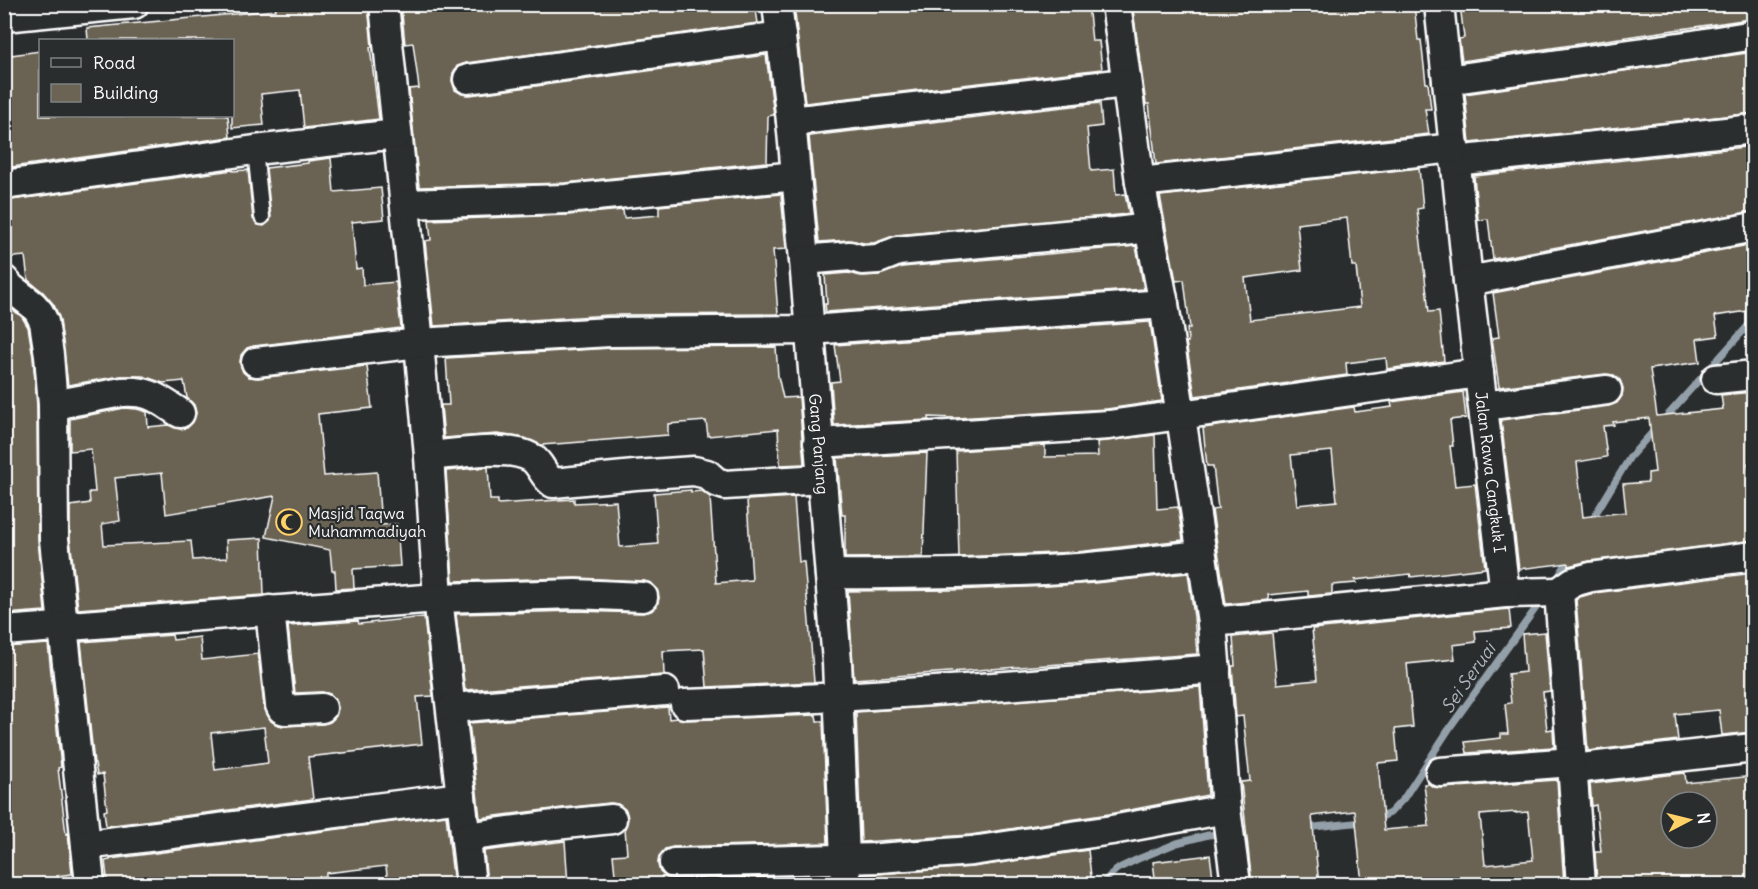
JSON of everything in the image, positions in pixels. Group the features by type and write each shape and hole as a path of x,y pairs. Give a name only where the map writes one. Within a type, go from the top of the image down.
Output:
{"street":[{"path":"4,17 135,4"},
{"path":"384,4 419,343 438,598 471,885"},
{"name":"Gang Panjang","path":"777,4 804,260 837,662 844,871"},
{"path":"1116,4 1140,182 1164,304 1212,622 1227,814 1236,885"},
{"name":"Jalan Rawa Cangkuk I","path":"1439,4 1468,281 1505,593"},
{"path":"1447,80 1754,35"},
{"path":"468,79 781,36"},
{"path":"791,121 1126,83"},
{"path":"1140,182 1754,129"},
{"path":"4,185 255,150 397,134"},
{"path":"405,204 566,199 796,176"},
{"path":"1468,281 1754,227"},
{"path":"804,260 850,256 862,260 878,259 898,251 1149,228"},
{"path":"4,280 33,305 44,322 49,355 53,405 54,539 90,885"},
{"path":"256,362 419,343 610,332 810,330 1164,304"},
{"path":"818,443 1109,425 1479,373"},
{"path":"1716,379 1754,375"},
{"path":"1483,406 1607,390"},
{"path":"53,405 133,391 151,395 180,413"},
{"path":"429,456 504,450 527,455 535,460 545,477 553,483 694,471 707,474 716,482 725,485 822,479"},
{"path":"830,574 906,575 1080,568 1202,555"},
{"path":"1212,622 1505,593 1551,592 1591,577 1754,556"},
{"path":"1551,592 1573,766 1581,885"},
{"path":"4,630 438,598 576,594 643,597"},
{"path":"270,610 282,709 322,708"},
{"path":"452,708 675,697 837,698 1046,684 1216,669"},
{"path":"1440,772 1573,766 1754,748"},
{"path":"87,845 461,796"},
{"path":"674,863 844,871 879,858 972,851 1227,814"},
{"path":"466,837 612,819"}],"lane":[{"path":"255,150 262,217"}],"building":[{"path":"368,4 372,47 370,47 379,119 304,128 300,90 261,94 264,125 232,128 234,39 88,39 87,28 276,10 275,6"},
{"path":"401,4 755,4 758,23 466,63 457,66 452,81 455,90 470,95 766,55 774,115 768,116 767,162 565,183 419,187 409,89 419,88 413,43 405,44"},
{"path":"794,4 1088,4 1092,41 1099,41 1102,69 805,103"},
{"path":"1177,4 1277,4 1278,12 1336,4 1414,4 1418,40 1421,40 1431,109 1425,109 1429,134 1156,164 1149,104 1146,104 1133,10"},
{"path":"1460,4 1747,4 1749,19 1462,61 1459,39 1464,38"},
{"path":"39,51 39,117 228,117 230,137 4,168 4,56"},
{"path":"1754,52 1754,113 1470,143 1465,94"},
{"path":"1100,103 1102,126 1087,128 1091,171 1114,169 1116,195 1125,194 1129,214 896,235 874,243 849,240 819,242 809,136"},
{"path":"1754,146 1754,211 1493,259 1488,219 1478,220 1474,176"},
{"path":"331,158 334,192 381,188 384,219 352,222 356,269 362,268 363,285 396,282 401,328 254,346 247,348 241,355 240,364 243,372 249,377 258,378 367,366 372,408 318,414 324,476 377,472 381,525 397,524 400,566 353,569 354,588 336,589 330,550 266,537 275,496 166,514 162,473 115,478 120,521 102,524 104,545 191,541 193,560 227,558 226,540 262,538 264,595 78,609 70,538 70,506 90,503 89,492 95,492 91,449 70,451 70,419 124,408 137,409 147,412 148,427 168,425 180,429 187,428 193,422 196,413 194,405 187,398 184,381 163,383 143,376 121,376 68,385 60,320 54,305 28,280 25,256 4,258 4,201 233,170 248,170 253,219 258,225 264,226 271,217 266,168"},
{"path":"1419,168 1423,208 1417,209 1429,312 1439,311 1444,361 1387,369 1386,358 1346,363 1347,375 1195,396 1186,342 1188,342 1187,328 1190,328 1184,280 1176,281 1160,196","holes":["1347,218 1352,266 1356,266 1360,307 1250,320 1245,278 1302,270 1297,224"]},
{"path":"781,194 786,249 773,250 778,314 610,315 434,326 425,241 431,240 429,220 567,215 623,210 624,218 659,215 659,206"},
{"path":"1754,244 1754,310 1715,316 1718,336 1697,339 1700,362 1650,369 1657,416 1723,409 1721,395 1754,392 1754,462 1748,463 1754,511 1754,540 1589,561 1568,566 1568,563 1519,569 1501,420 1609,406 1617,403 1622,396 1623,388 1620,380 1614,375 1605,374 1499,387 1492,338 1499,337 1493,293","holes":["1649,418 1655,472 1648,473 1648,482 1623,484 1626,512 1583,517 1577,462 1607,457 1603,426 1614,425 1613,422"]},
{"path":"1136,246 1144,289 826,312 825,275 848,273 863,276 879,275 902,267"},
{"path":"13,310 22,317 28,327 33,357 37,406 38,539 45,611 4,614 4,451 9,450 4,417 4,311"},
{"path":"1150,322 1162,401 1107,409 956,418 929,417 929,420 834,425 831,382 840,381 835,345"},
{"path":"776,347 778,376 783,398 799,397 804,464 780,465 778,429 708,436 706,421 668,424 668,435 541,445 525,438 497,434 444,438 441,405 449,405 446,358 611,348"},
{"path":"1463,392 1466,418 1450,420 1453,446 1450,446 1455,486 1475,484 1485,568 1411,577 1410,574 1355,580 1356,583 1332,585 1332,594 1308,596 1308,591 1268,595 1269,600 1226,604 1212,510 1218,509 1213,466 1207,466 1203,428 1354,407 1355,412 1392,407 1391,402","holes":["1332,451 1337,501 1297,505 1291,455"]},
{"path":"1155,435 1157,509 1178,507 1183,540 1077,552 959,557 956,451 1045,445 1045,457 1098,456 1097,442"},
{"path":"927,453 923,557 845,558 845,515 842,515 837,458"},
{"path":"488,467 490,500 498,500 498,504 574,499 574,503 616,501 620,547 658,544 654,493 702,491 710,497 716,583 752,580 747,500 794,497 799,562 804,562 814,682 707,687 704,649 663,651 664,675 465,690 456,614 576,611 643,613 657,606 659,598 657,589 651,583 644,581 576,578 453,581 446,471"},
{"path":"1188,573 1197,654 854,679 848,591 1048,586"},
{"path":"1754,573 1754,732 1722,735 1719,710 1675,714 1678,740 1588,751 1576,600 1594,593"},
{"path":"1509,609 1511,628 1475,631 1476,642 1453,645 1455,659 1407,664 1413,727 1395,729 1398,761 1378,763 1384,830 1429,826 1424,784 1441,788 1557,780 1564,885 1362,885 1355,811 1312,816 1319,885 1252,885 1241,782 1250,781 1243,716 1236,717 1232,666 1235,666 1233,637 1272,633 1277,684 1317,680 1312,629","holes":["1528,812 1533,860 1485,865 1480,815"]},
{"path":"424,617 433,696 417,697 422,744 308,757 313,799 106,826 104,811 107,810 103,774 97,775 94,763 81,642 172,635 173,640 200,637 202,660 258,654 264,707 271,721 285,726 323,724 330,722 336,716 338,708 336,700 330,694 322,692 295,693 288,626 358,621 359,624","holes":["264,727 268,763 215,770 211,733"]},
{"path":"1545,632 1550,691 1543,692 1547,730 1553,729 1554,747 1467,753 1465,742 1501,738 1501,734 1508,734 1505,704 1511,703 1508,674 1525,672 1522,634"},
{"path":"48,644 61,767 58,768 72,874 57,876 58,885 4,885 4,647"},
{"path":"1200,687 1208,795 1109,814 970,835 861,842 856,712"},
{"path":"668,707 669,719 686,720 816,715 817,721 823,721 828,843 673,847 665,849 659,856 660,872 667,878 674,879 829,876 830,885 616,885 613,855 627,854 625,828 628,818 626,810 618,804 610,803 480,818 469,723"},
{"path":"1685,773 1686,783 1754,776 1754,885 1736,885 1736,883 1597,885 1595,852 1601,852 1596,805 1592,806 1590,784"},
{"path":"446,815 454,885 388,885 386,866 326,873 326,876 282,882 282,885 108,885 105,861 110,859"},
{"path":"565,841 568,885 487,885 484,851"},
{"path":"1088,850 1092,885 862,885 862,875 973,867"},
{"path":"1210,855 1214,885 1156,885 1153,862"}],"waterway":[{"name":"Sei Seruai","path":"1590,523 1630,457 1754,319"},
{"name":"Sei Seruai","path":"1556,580 1571,556"},
{"name":"Sei Seruai","path":"1375,820 1390,813 1404,798 1451,726 1541,601"},
{"name":"Sei Seruai","path":"1304,828 1364,822"},
{"name":"Sei Seruai","path":"1101,884 1117,869 1177,843 1208,835 1224,834"}],"place":[{"name":"Masjid Taqwa Muhammadiyah","path":"289,522"}]}
